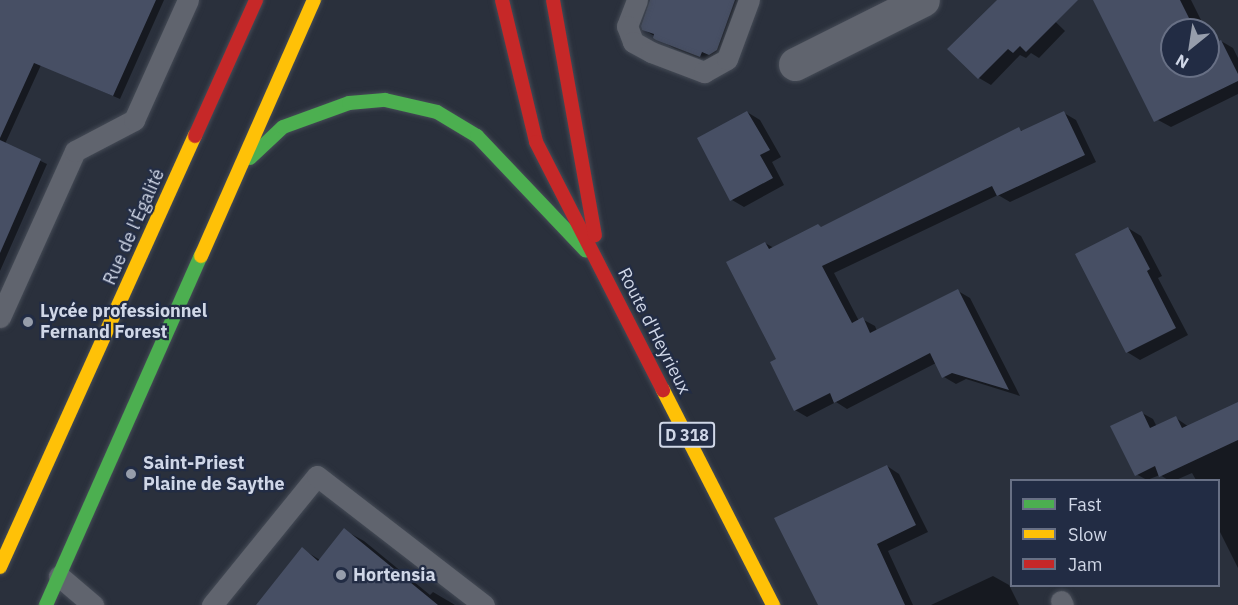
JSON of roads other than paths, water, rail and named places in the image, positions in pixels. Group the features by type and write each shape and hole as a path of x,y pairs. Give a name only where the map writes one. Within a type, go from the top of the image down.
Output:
{"street":[{"name":"Rue de l'Égalité","path":"0,567 256,0"},
{"path":"46,605 314,0"},
{"name":"Route d'Heyrieux","path":"502,0 536,141 774,605"},
{"name":"Route d'Heyrieux","path":"553,0 600,266"},
{"path":"795,64 923,0"},
{"path":"239,167 283,127 349,103 385,100 437,112 477,136 600,266"}],"lane":[{"path":"0,317 75,151 134,120 188,0"},
{"path":"637,0 627,26 633,42 651,52 704,72 727,59 749,0"},
{"path":"212,605 318,476 484,605"},
{"path":"59,576 93,605"}],"place":[{"name":"Lycée professionnel Fernand Forest","path":"28,322"},
{"name":"Saint-Priest Plaine de Saythe","path":"131,474"},
{"name":"Hortensia","path":"341,575"}]}
